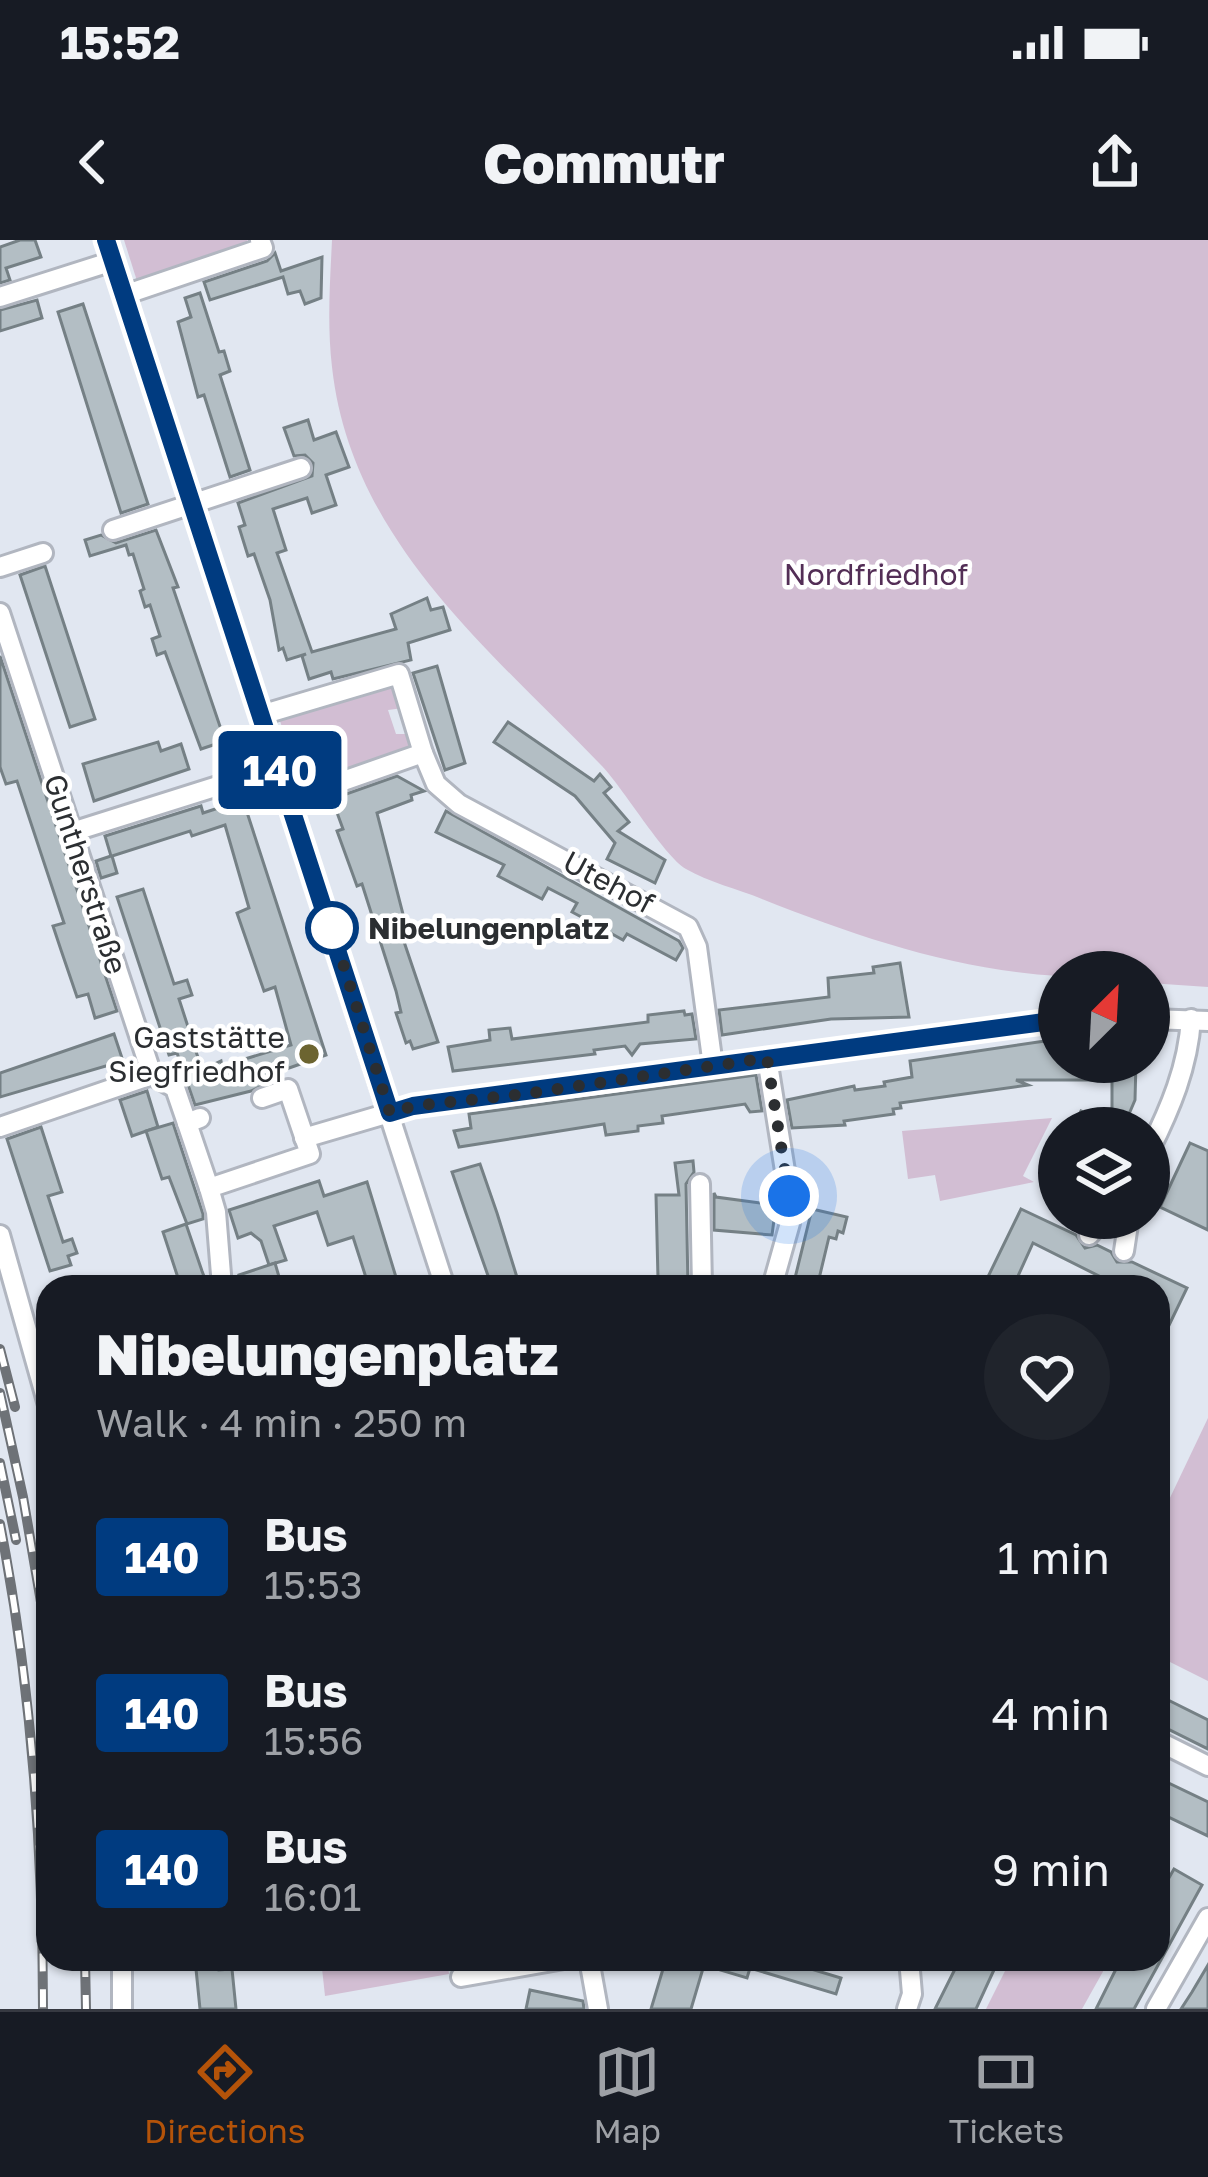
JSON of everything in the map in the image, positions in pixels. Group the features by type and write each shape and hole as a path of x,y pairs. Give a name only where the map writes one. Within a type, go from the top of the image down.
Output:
{"street":[{"path":"106,240 441,1275"},
{"path":"124,295 263,248 260,240"},
{"path":"0,297 113,261"},
{"path":"113,530 301,468"},
{"path":"0,567 43,553"},
{"name":"Guntherstraße","path":"0,613 152,1075 175,1088 194,1121 208,1188"},
{"path":"262,715 400,674 423,753 290,800"},
{"name":"Utehof","path":"423,753 436,784 459,804 688,927 697,947 713,1066"},
{"path":"72,832 278,767"},
{"path":"1169,1107 1199,1020"},
{"path":"304,1138 413,1106 1038,1023"},
{"path":"767,1058 789,1196 790,1223 775,1275"},
{"path":"0,1127 152,1075"},
{"path":"221,1275 216,1212 208,1188 310,1154 288,1089 262,1098"},
{"path":"700,1184 701,1275"},
{"path":"0,1235 36,1362"},
{"path":"1124,1250 1126,1239"},
{"path":"1170,1747 1208,1766"},
{"path":"1156,2009 1208,1918"},
{"path":"122,1971 122,2009"},
{"path":"461,1977 495,1971"},
{"path":"591,1971 598,2009"},
{"path":"907,2009 912,1994 910,1971"}],"green space":[{"path":"124,240 248,240 245,246 137,281"},
{"name":"Nordfriedhof","path":"332,240 1208,240 1208,987 1170,984 1170,951 1038,951 1038,974 945,959 834,926 686,869 600,764 471,632 395,537 366,485 344,429 329,319"},
{"path":"378,687 394,688 403,708 388,710 396,734 410,734 410,750 302,787 279,718"},
{"path":"1038,1119 1038,1146 1023,1176 1034,1182 940,1201 935,1175 908,1179 902,1131"},
{"path":"1208,1418 1208,1681 1170,1662 1170,1498"},
{"path":"322,1971 449,1971 449,1974 325,1996"},
{"path":"1005,1971 1103,1971 1082,2009 986,2009"}],"building":[{"path":"35,240 41,257 6,268 10,280 0,283 0,247"},
{"path":"275,253 281,271 322,257 321,298 305,304 300,291 288,294 283,277 210,300 204,282 267,261"},
{"path":"200,293 230,371 220,375 250,470 230,477 204,395 198,397 178,322 191,317 185,298"},
{"path":"37,300 42,318 0,331 0,310"},
{"path":"83,304 148,504 121,513 58,312"},
{"path":"308,420 314,440 336,432 349,467 326,475 336,505 312,513 307,498 273,509 286,550 277,553 312,652 396,629 391,614 427,598 431,610 443,607 450,630 408,643 411,660 333,679 331,672 309,679 302,656 306,654 287,660 283,648 279,650 270,600 239,527 245,525 238,503 312,476 313,463 305,455 294,456 284,428"},
{"path":"156,530 225,741 201,749 165,652 157,655 152,639 160,636 150,605 145,607 133,554 129,555 126,545 90,556 85,540 101,535 116,543"},
{"path":"45,566 95,719 70,727 20,575"},
{"path":"0,656 117,1011 95,1018 88,994 77,997 53,926 64,923 17,781 6,784 0,767"},
{"path":"437,666 465,763 445,770 413,673"},
{"path":"508,722 594,781 600,774 611,787 604,793 629,822 618,831 665,860 655,883 607,859 615,843 575,796 494,742"},
{"path":"158,742 161,751 181,744 189,769 94,801 83,764"},
{"path":"397,776 424,791 377,813 405,922 398,924 438,1042 413,1049 410,1041 406,1043 396,1013 401,1012 396,991 362,884 357,886 337,831 343,829 332,799"},
{"path":"243,800 326,1055 272,1074 274,1080 251,1091 195,1105 177,1053 169,1055 117,897 143,889 174,984 187,980 192,995 179,999 202,1070 291,1045 275,987 264,991 237,913 249,908 225,825 112,856 117,873 101,878 96,861 111,856 105,836 201,806 203,813"},
{"path":"446,811 679,941 683,948 676,960 627,934 623,940 572,912 577,903 548,888 542,899 498,876 504,865 436,832"},
{"path":"900,963 909,1017 831,1019 722,1035 719,1010 829,997 828,978 874,973 873,967"},
{"path":"692,1014 696,1039 640,1044 632,1055 625,1046 594,1050 595,1054 453,1071 448,1047 490,1040 489,1030 510,1028 512,1039 648,1022 648,1015"},
{"path":"114,1034 123,1061 0,1097 0,1073"},
{"path":"1038,1042 1038,1080 1016,1080 1028,1085 900,1103 894,1114 844,1121 845,1125 792,1128 787,1100 854,1086 855,1090 885,1086 884,1082 912,1077 910,1061"},
{"path":"756,1075 762,1111 750,1112 745,1104 662,1116 663,1123 638,1126 638,1131 606,1135 604,1124 459,1147 454,1131 471,1128 469,1114"},
{"path":"1112,1083 1135,1083 1132,1107 1112,1107"},
{"path":"147,1091 158,1127 132,1136 120,1100"},
{"path":"173,1123 203,1214 203,1219 187,1224 169,1177 162,1179 146,1131"},
{"path":"41,1127 62,1192 48,1196 63,1242 72,1239 77,1253 68,1256 71,1265 50,1271 7,1139"},
{"path":"1190,1143 1208,1151 1208,1230 1170,1212 1170,1186"},
{"path":"693,1161 694,1172 686,1184 688,1275 658,1275 656,1195 679,1195 675,1163"},
{"path":"480,1164 516,1275 488,1275 452,1172"},
{"path":"319,1181 324,1196 367,1182 395,1275 365,1275 353,1237 328,1245 317,1212 274,1226 286,1260 269,1265 261,1241 251,1233 238,1238 229,1210"},
{"path":"714,1193 776,1205 772,1235 714,1230"},
{"path":"812,1209 847,1217 843,1233 838,1231 836,1239 829,1237 820,1275 796,1275"},
{"path":"1021,1209 1038,1217 1038,1239 1079,1239 1085,1248 1097,1245 1111,1252 1117,1262 1132,1262 1160,1275 1097,1275 1033,1243 1018,1275 989,1275"},
{"path":"186,1224 204,1275 177,1275 163,1232"},
{"path":"275,1263 278,1275 239,1275"},
{"path":"1170,1280 1187,1288 1170,1323"},
{"path":"1170,1701 1208,1720 1208,1749 1170,1730"},
{"path":"1170,1784 1208,1802 1208,1836 1170,1818"},
{"path":"1174,1869 1202,1885 1170,1943 1170,1876"},
{"path":"1208,1965 1208,2009 1181,2009 1192,1992"},
{"path":"196,1971 232,1971 236,2009 200,2009"},
{"path":"662,1971 702,1971 691,2009 651,2009"},
{"path":"760,1971 818,1971 841,1978 836,1994"},
{"path":"954,1971 993,1971 976,2009 935,2009"},
{"path":"1115,1971 1155,1971 1134,2009 1096,2009"},
{"path":"530,1990 583,2001 584,2009 526,2009"}],"railway":[{"path":"0,1349 15,1407"},
{"path":"0,1393 36,1573"},
{"path":"0,1463 16,1540"},
{"path":"0,1524 20,1644 36,1811"},
{"path":"42,1971 43,2009"},
{"path":"85,1971 86,2009"}],"bus line":[{"name":"140","path":"106,240 390,1113 413,1106 1038,1021"}],"place":[{"name":"Nibelungenplatz","path":"332,928"},
{"name":"Gaststätte Siegfriedhof","path":"309,1054"}],"route":[{"path":"332,928 328,916 390,1113 413,1106 767,1058 789,1196"}]}
